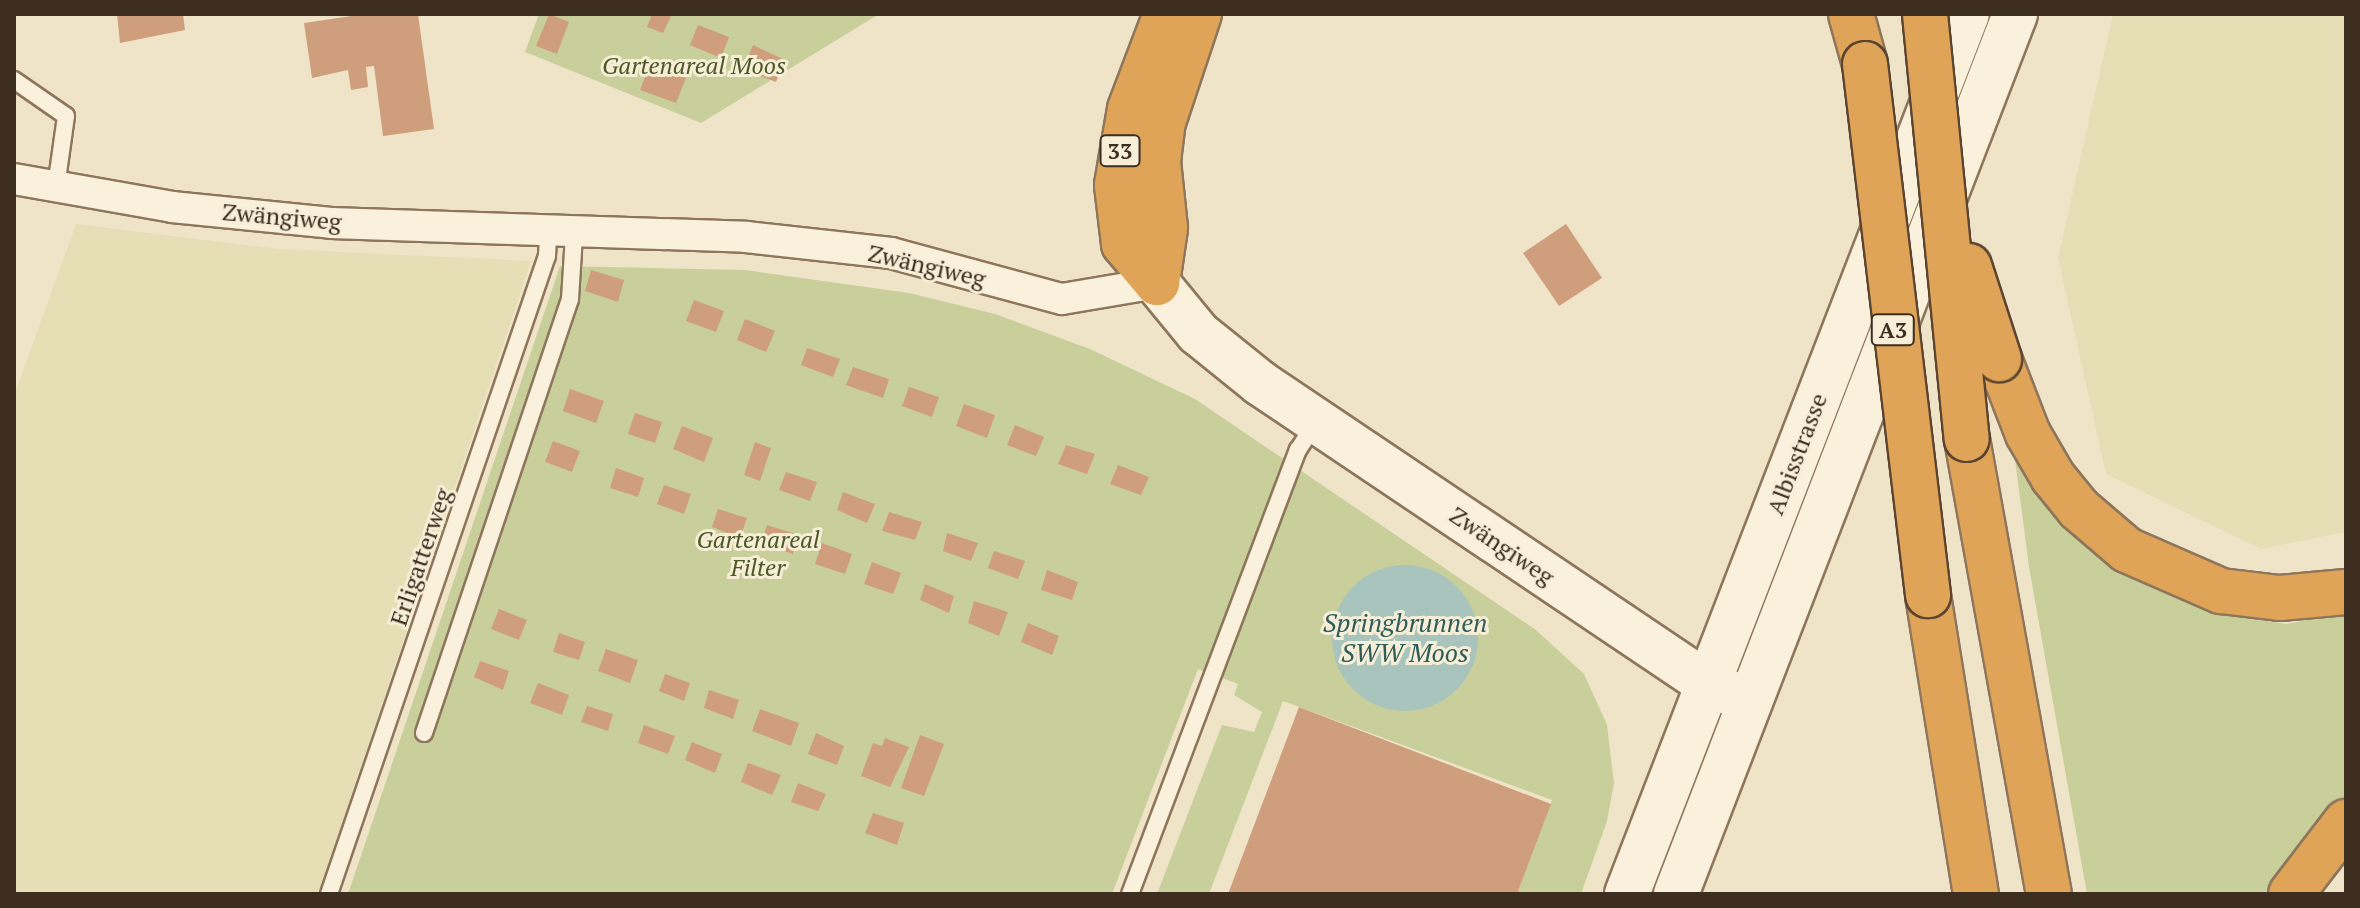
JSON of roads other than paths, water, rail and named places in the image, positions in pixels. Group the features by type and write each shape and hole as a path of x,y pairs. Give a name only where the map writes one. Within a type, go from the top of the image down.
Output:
{"highway":[{"name":"33","path":"1157,283 1124,244 1117,185 1130,109 1166,14"},
{"path":"1157,283 1165,228 1158,161 1163,122 1199,14"},
{"path":"1925,14 1967,439 2049,894"},
{"name":"A3","path":"1856,15 1865,64 1928,595 1976,894"},
{"path":"1940,180 1999,359 2028,434 2053,477 2079,509 2127,550 2221,591 2280,598 2346,592"},
{"path":"2291,894 2346,822"}],"main road":[{"name":"Albisstrasse","path":"1627,894 1967,14"},
{"name":"Albisstrasse","path":"1676,894 2015,14"},
{"name":"Zwängiweg","path":"1157,283 1198,333 1316,422 1708,684 1751,700"}],"street":[{"name":"Zwängiweg","path":"14,179 172,207 331,223 561,234 746,237 891,253 1062,299 1157,283"}],"lane":[{"path":"14,80 66,116 56,187"},
{"path":"424,733 570,299 561,234"},
{"name":"Erligatterweg","path":"329,894 547,256 561,234"},
{"path":"1130,894 1298,450 1316,422"}],"water":[{"name":"Springbrunnen SWW Moos","path":"1405,565 1433,570 1457,586 1473,610 1478,638 1473,666 1457,690 1433,706 1405,711 1377,706 1353,690 1337,666 1332,638 1337,610 1353,586 1377,570"}],"park label":[{"name":"Gartenareal Moos","path":"694,66"},
{"name":"Gartenareal Filter","path":"758,554"}]}
